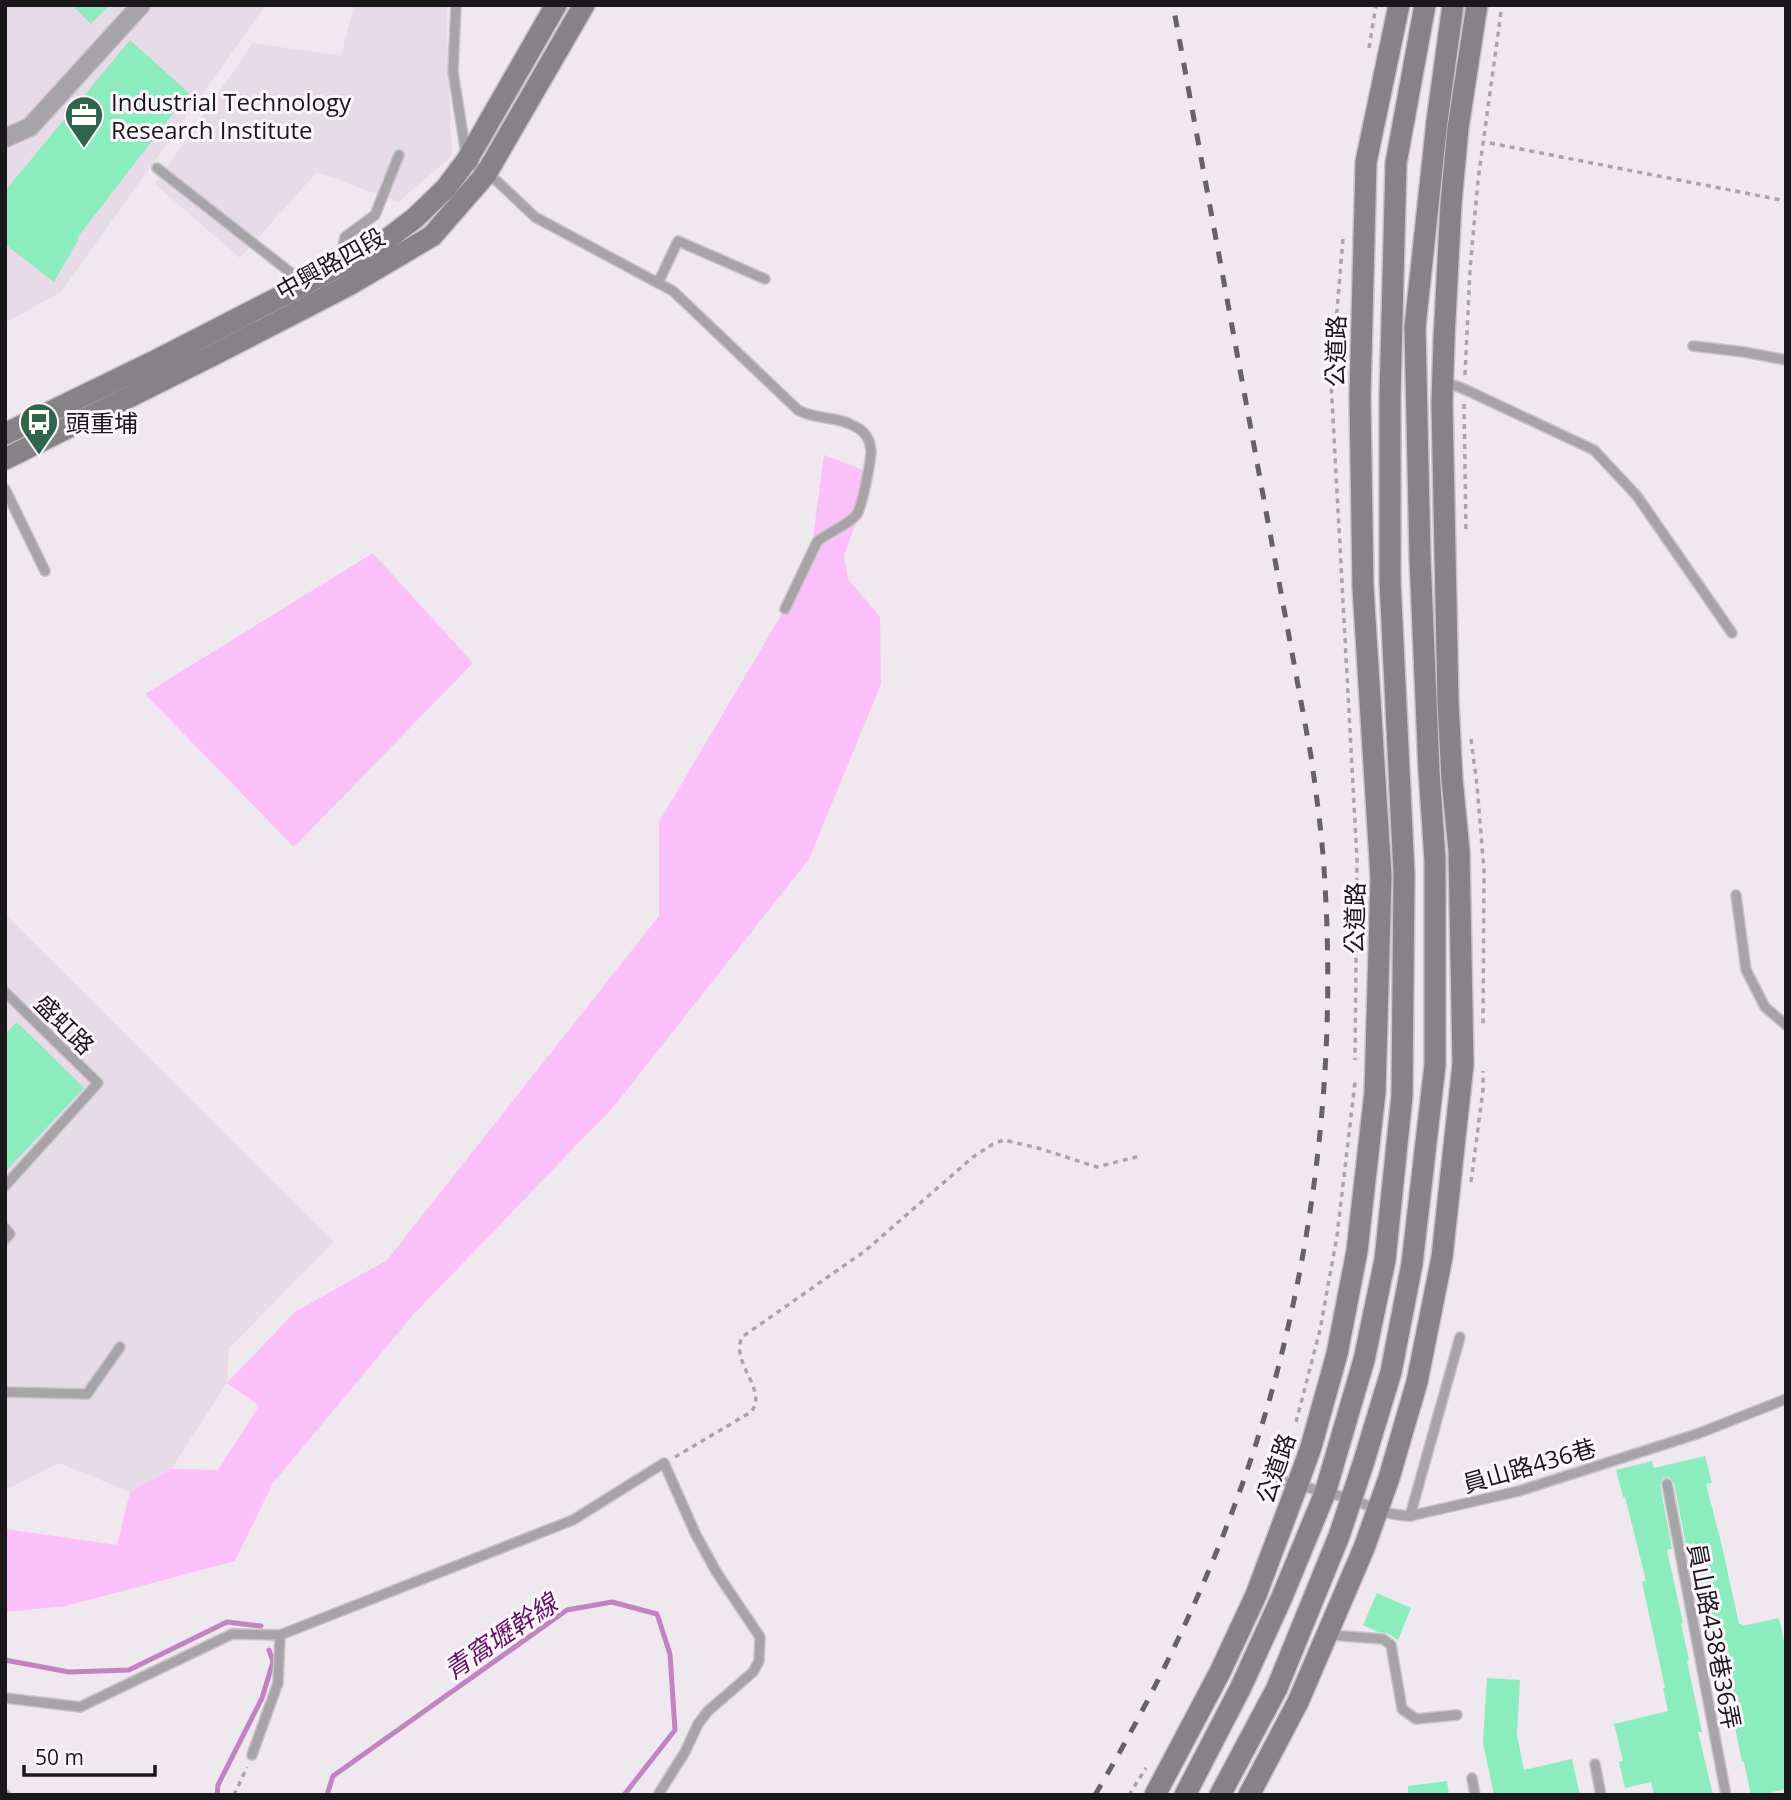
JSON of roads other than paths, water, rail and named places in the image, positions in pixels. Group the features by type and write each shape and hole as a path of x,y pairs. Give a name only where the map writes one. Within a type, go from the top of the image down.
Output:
{"street":[{"path":"5,138 30,127 141,5"},
{"name":"中興路四段","path":"5,434 157,360 382,243 415,218 446,187 467,160 556,5"},
{"name":"中興路四段","path":"5,459 217,354 349,285 432,236 486,174 584,5"},
{"name":"公道路","path":"1155,1795 1220,1672 1256,1595 1289,1483 1311,1447 1337,1354 1357,1251 1375,1092 1381,877 1363,587 1360,397 1366,162 1399,5"},
{"name":"公道路","path":"1185,1795 1241,1687 1325,1493 1364,1360 1385,1260 1402,1096 1404,874 1391,581 1391,382 1396,163 1425,5"},
{"path":"1220,1795 1277,1688 1339,1536 1391,1373 1412,1264 1435,1065 1435,860 1420,558 1415,327 1437,121 1453,5"},
{"path":"1249,1795 1298,1702 1364,1548 1389,1478 1417,1382 1441,1257 1463,1064 1460,850 1452,779 1448,702 1443,381 1451,203 1458,128 1477,5"},
{"path":"1437,121 1451,203"},
{"path":"1429,198 1458,128"}],"lane":[{"path":"456,5 453,72 467,160 498,182 534,217 673,291 798,410 807,415 851,424 863,431 868,439 871,451 857,514 817,542 785,609"},
{"path":"349,285 340,265 345,237 375,215 399,155"},
{"path":"157,168 304,283 326,297"},
{"path":"658,283 678,241 765,279"},
{"path":"1693,346 1786,360"},
{"path":"1443,381 1594,450 1637,496 1732,633"},
{"path":"5,489 45,571"},
{"path":"1735,895 1746,970 1765,1007 1786,1025"},
{"name":"盛虹路","path":"5,992 97,1083 5,1186"},
{"path":"5,1228 10,1234 5,1239"},
{"path":"1410,1516 1460,1337"},
{"path":"5,1392 88,1394 120,1347"},
{"name":"員山路436巷","path":"1289,1483 1352,1500 1394,1516 1410,1516 1519,1491 1697,1434 1786,1399"},
{"path":"5,1698 80,1707 232,1634 280,1635 573,1520 664,1463 696,1535 717,1573 760,1637 759,1661 753,1672 698,1724 685,1752 657,1795"},
{"name":"員山路438巷36弄","path":"1667,1484 1726,1795"},
{"path":"252,1755 278,1683 280,1635"},
{"path":"1327,1635 1383,1639 1391,1645 1402,1709 1416,1719 1457,1715"},
{"path":"1595,1764 1601,1795"},
{"path":"1472,1778 1475,1795"}],"waterway":[{"name":"青窩壢幹線","path":"327,1795 333,1776 567,1610 612,1602 657,1614 670,1654 675,1730 624,1795"},
{"name":"青窩壢幹線","path":"5,1660 69,1672 129,1670 227,1622 261,1626"},
{"name":"青窩壢幹線","path":"217,1795 218,1785 262,1698 273,1662 269,1650"}],"railway":[{"path":"1095,1795 1150,1695 1200,1592 1260,1431 1291,1316 1303,1255 1313,1194 1325,1071 1325,885 1311,756 1173,5"}],"place":[{"name":"Industrial Technology Research Institute","path":"84,149"},
{"name":"頭重埔","path":"39,456"}]}
